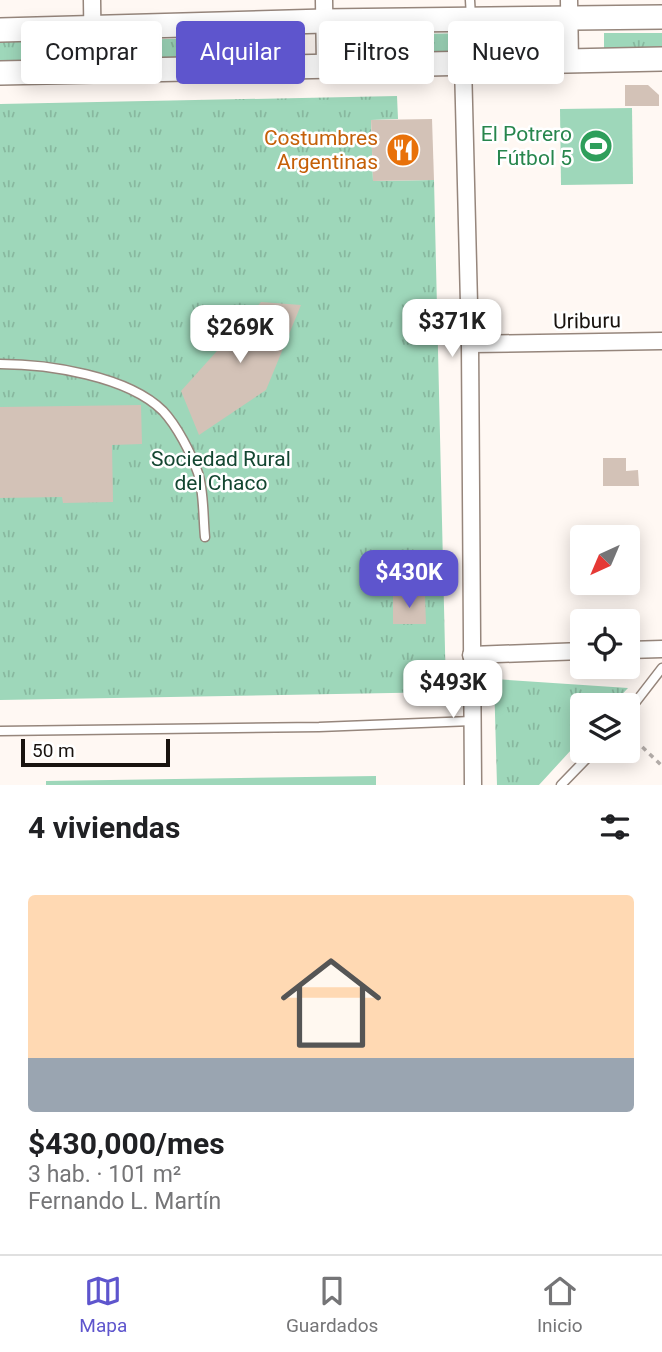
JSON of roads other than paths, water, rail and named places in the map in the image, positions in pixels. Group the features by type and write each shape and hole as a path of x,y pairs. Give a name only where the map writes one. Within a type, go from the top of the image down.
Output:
{"main road":[{"path":"162,21 324,10 569,9 662,17"},
{"path":"0,30 21,29"},
{"path":"564,61 662,60"},
{"path":"162,70 319,66"},
{"path":"0,73 21,73"}],"street":[{"path":"92,0 93,21"},
{"path":"569,9 570,61"},
{"path":"464,84 470,344 472,785"},
{"name":"Uriburu","path":"470,344 662,341"},
{"path":"640,650 662,649"},
{"path":"471,655 570,651"}],"lane":[{"path":"0,364 39,364 84,373 138,394 162,411 176,430 198,474 205,537"},
{"path":"640,696 662,668"},
{"path":"0,731 319,727 472,721"},
{"path":"561,785 582,763"}],"place":[{"name":"El Potrero Fútbol 5","path":"596,146"},
{"name":"Costumbres Argentinas","path":"403,150"}],"park label":[{"name":"Sociedad Rural del Chaco","path":"221,471"}]}
